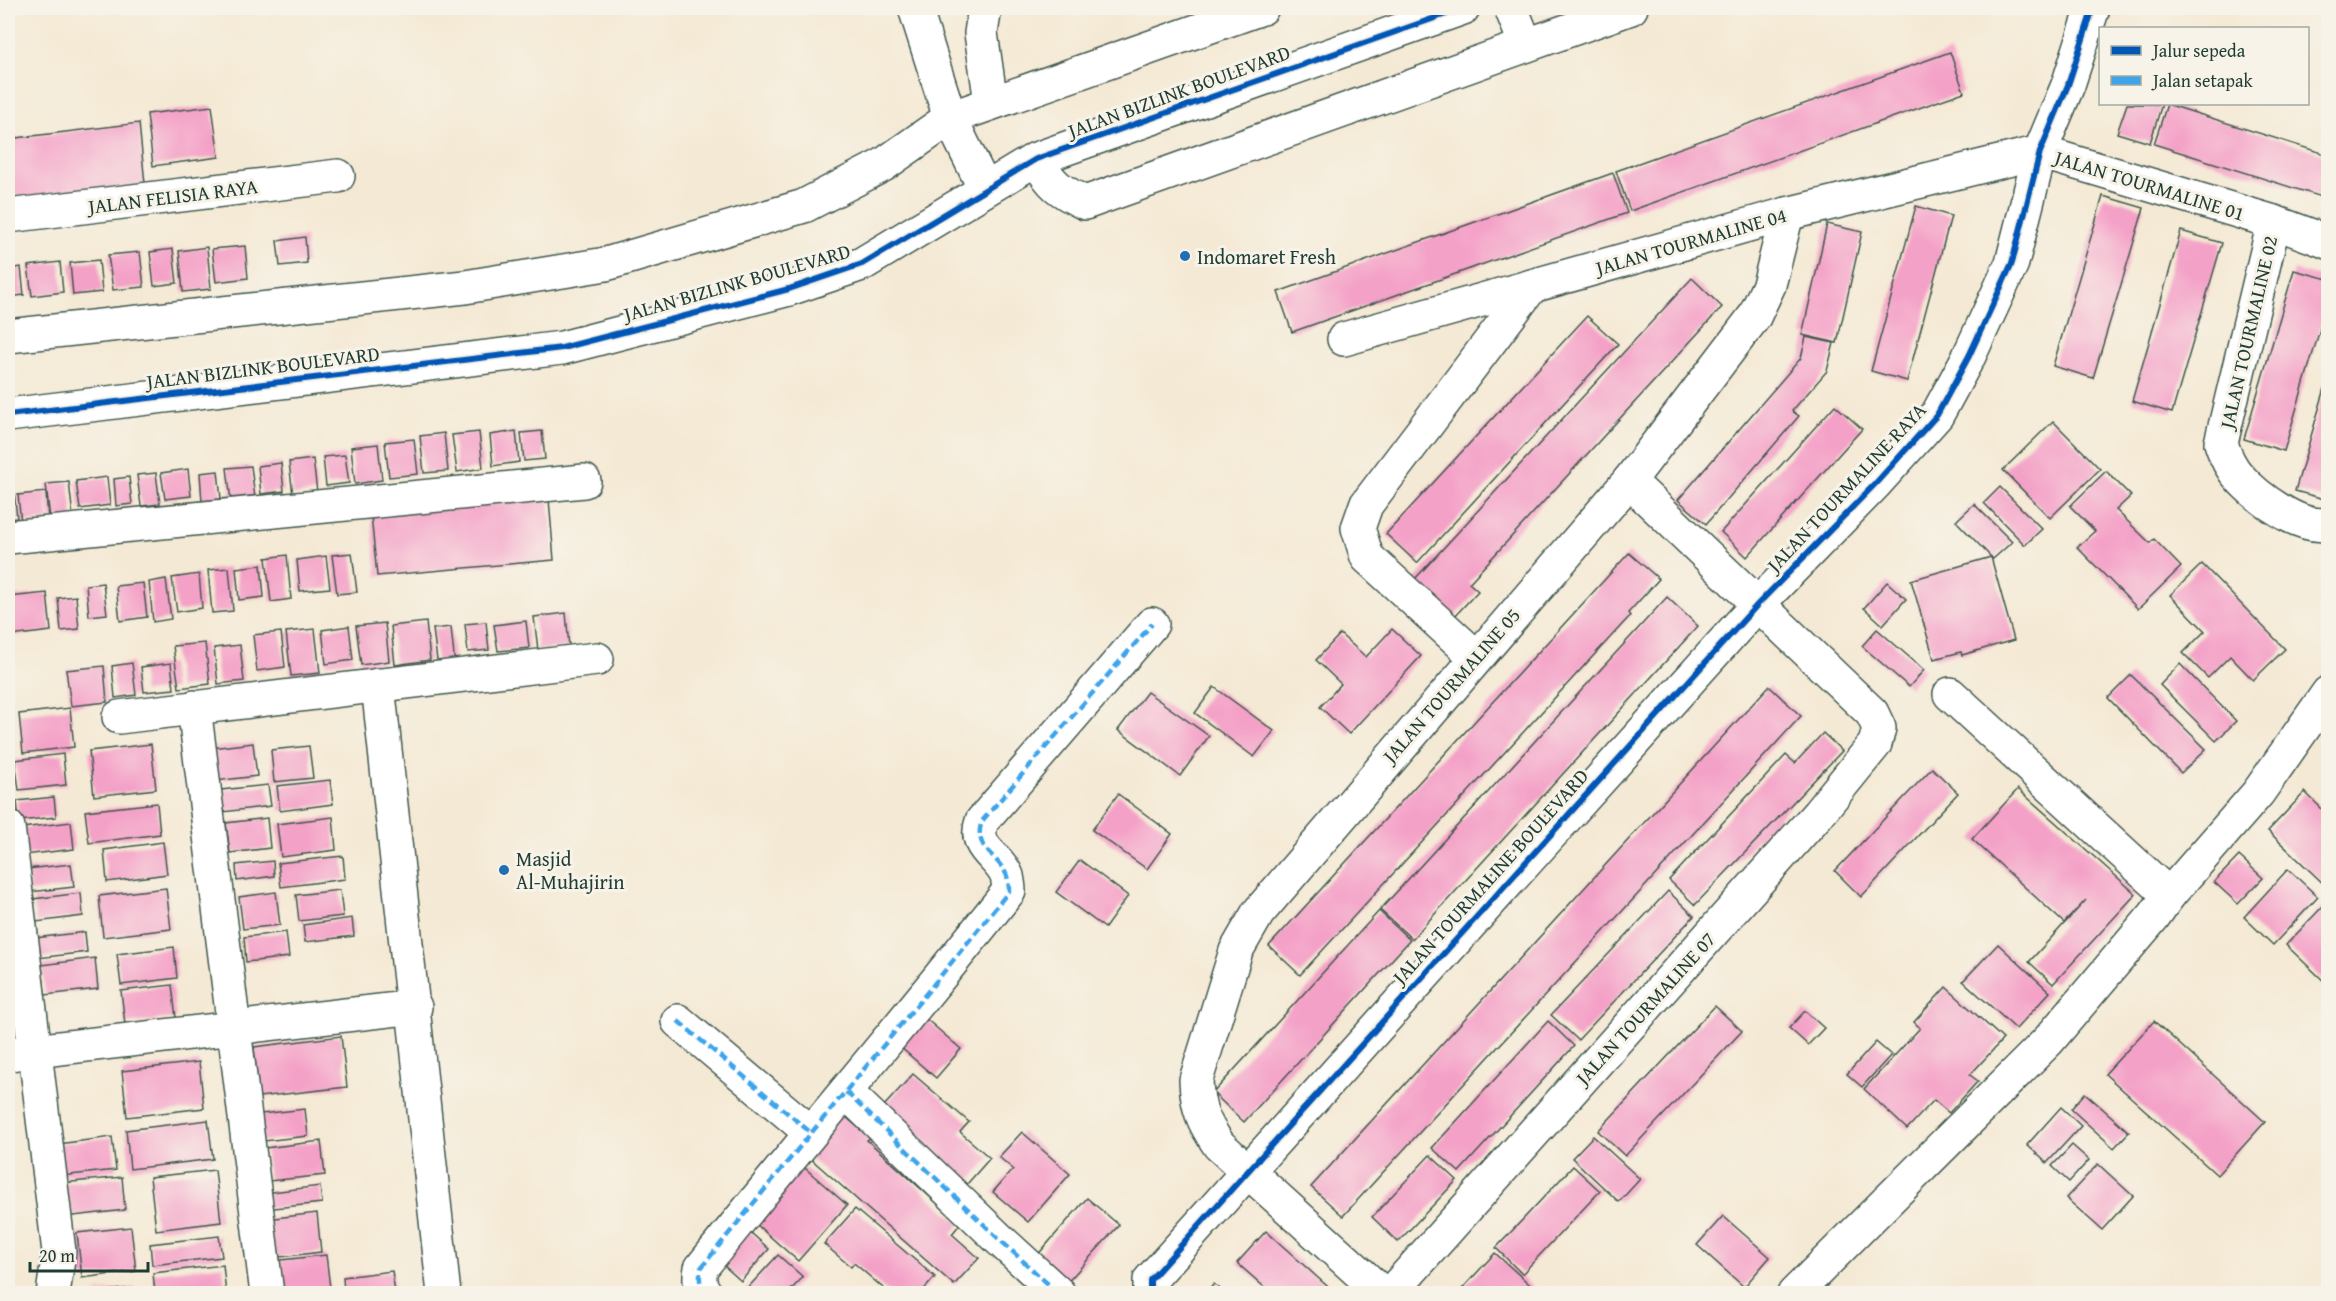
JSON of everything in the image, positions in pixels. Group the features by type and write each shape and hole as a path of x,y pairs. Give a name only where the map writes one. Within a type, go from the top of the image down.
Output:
{"street":[{"path":"915,8 950,118 985,189"},
{"path":"985,8 981,33 991,103"},
{"path":"8,336 465,287 606,264 804,206 883,165 950,118 1262,8"},
{"name":"JALAN BIZLINK BOULEVARD","path":"8,415 562,348 789,289 862,264 1036,159 1462,8"},
{"path":"1511,8 1526,45"},
{"path":"1036,159 1050,182 1065,194 1085,203 1631,8"},
{"name":"JALAN TOURMALINE RAYA","path":"1758,604 1875,484 1937,415 1969,356 2012,263 2040,152 2068,85 2093,8"},
{"name":"JALAN TOURMALINE 04","path":"1344,339 1787,213 2040,152"},
{"name":"JALAN TOURMALINE 01","path":"2040,152 2274,222 2328,242"},
{"name":"JALAN FELISIA RAYA","path":"8,216 338,176"},
{"name":"JALAN TOURMALINE 05","path":"1383,1293 1247,1170 1214,1138 1204,1124 1197,1100 1196,1080 1236,951 1258,913 1629,481 1754,317 1769,285 1787,213"},
{"name":"JALAN TOURMALINE 02","path":"2274,222 2221,443 2226,459 2238,476 2259,496 2279,510 2305,522 2328,524"},
{"path":"1476,657 1367,557 1358,528 1366,505 1532,286"},
{"path":"8,537 584,481"},
{"path":"1629,481 1758,604"},
{"name":"JALAN TOURMALINE 07","path":"1390,1293 1818,814 1875,744 1879,728 1872,713 1758,604"},
{"name":"JALAN TOURMALINE BOULEVARD","path":"1150,1293 1150,1280 1247,1170 1758,604"},
{"path":"706,1293 699,1278 701,1268 810,1132 922,1001 1009,891 1003,869 980,842 979,830 982,821 1152,624"},
{"path":"118,717 597,659"},
{"path":"378,685 415,1007 444,1293"},
{"path":"1794,1293 2048,1041 2154,916 2169,895 2258,793 2328,693"},
{"path":"1950,694 2169,895"},
{"path":"194,707 267,1293"},
{"path":"8,827 21,1052 59,1252 53,1293"},
{"path":"21,1052 415,1007"},
{"path":"678,1021 810,1132"},
{"path":"846,1092 1000,1240 1059,1293"}],"building":[{"path":"1950,52 1964,92 1630,211 1616,171"},
{"path":"2127,105 2162,105 2150,143 2117,133"},
{"path":"2167,105 2170,105 2328,155 2328,199 2154,144"},
{"path":"212,106 219,157 153,166 147,114"},
{"path":"139,123 145,184 8,201 8,139"},
{"path":"1613,173 1627,213 1292,332 1278,292"},
{"path":"2103,196 2144,208 2093,378 2053,366"},
{"path":"1916,206 1951,216 1907,381 1871,371"},
{"path":"1827,224 1862,232 1837,343 1802,335"},
{"path":"2181,231 2222,243 2172,413 2132,401"},
{"path":"305,237 307,263 280,266 277,241"},
{"path":"245,246 248,278 216,282 212,249"},
{"path":"207,247 211,289 183,292 179,251"},
{"path":"173,249 177,283 154,286 150,252"},
{"path":"140,252 144,287 113,290 108,255"},
{"path":"99,260 102,292 73,295 70,263"},
{"path":"60,262 63,292 32,296 28,266"},
{"path":"21,267 24,295 8,297 8,269"},
{"path":"2294,270 2328,279 2328,302 2284,451 2244,439"},
{"path":"1692,278 1722,307 1469,583 1478,591 1454,617 1414,580"},
{"path":"1587,316 1618,344 1417,563 1386,534"},
{"path":"1806,337 1834,343 1827,371 1792,411 1799,416 1706,524 1678,500 1801,358"},
{"path":"2328,378 2328,500 2295,491"},
{"path":"1835,405 1862,429 1747,557 1721,532"},
{"path":"2053,421 2100,469 2050,518 2003,470"},
{"path":"516,431 519,462 493,466 490,435"},
{"path":"542,431 545,459 524,461 521,433"},
{"path":"479,432 483,468 457,472 452,435"},
{"path":"444,433 448,471 424,473 420,436"},
{"path":"414,439 418,474 389,477 385,442"},
{"path":"378,444 382,480 355,484 351,447"},
{"path":"345,455 349,483 326,486 323,457"},
{"path":"313,459 317,492 293,495 289,462"},
{"path":"281,463 284,491 261,494 258,466"},
{"path":"251,466 255,498 231,501 227,468"},
{"path":"188,469 191,496 165,499 161,473"},
{"path":"218,471 221,499 202,502 200,473"},
{"path":"2106,471 2131,496 2116,510 2150,543 2154,539 2181,567 2138,609 2077,547 2095,531 2070,506"},
{"path":"156,473 160,504 141,506 137,475"},
{"path":"107,477 110,505 80,509 76,481"},
{"path":"129,477 132,504 116,506 114,479"},
{"path":"69,482 73,517 50,519 46,484"},
{"path":"2000,487 2042,529 2025,545 1984,503"},
{"path":"14,491 17,518 8,519 8,492"},
{"path":"46,492 48,520 21,523 18,495"},
{"path":"549,499 554,560 377,576 371,515"},
{"path":"1974,504 2012,542 1993,559 1956,521"},
{"path":"352,553 357,592 337,594 332,555"},
{"path":"1629,553 1659,579 1628,613 1630,616 1300,975 1269,946"},
{"path":"287,555 291,599 271,602 266,558"},
{"path":"326,556 330,588 300,591 297,560"},
{"path":"1991,557 2014,640 1962,655 1961,652 1934,659 1911,580"},
{"path":"2202,564 2285,649 2253,680 2230,656 2208,678 2183,653 2205,631 2170,595"},
{"path":"261,565 264,597 239,600 236,568"},
{"path":"229,568 233,611 212,613 208,570"},
{"path":"199,574 202,608 177,612 172,578"},
{"path":"166,579 171,619 153,622 149,582"},
{"path":"1887,582 1906,599 1883,625 1864,608"},
{"path":"103,583 107,614 89,616 86,585"},
{"path":"143,583 147,617 120,621 116,586"},
{"path":"47,593 51,631 10,636 8,597"},
{"path":"76,596 79,629 61,631 58,598"},
{"path":"1667,597 1698,626 1412,939 1380,910"},
{"path":"566,613 569,647 538,650 534,617"},
{"path":"526,621 529,648 498,651 494,625"},
{"path":"426,622 430,660 395,665 391,626"},
{"path":"486,622 489,650 468,652 465,624"},
{"path":"385,623 389,661 361,665 356,626"},
{"path":"349,626 353,660 326,664 322,630"},
{"path":"451,627 455,666 438,668 433,629"},
{"path":"315,629 320,673 291,676 286,632"},
{"path":"1392,629 1421,656 1349,734 1320,707 1341,684 1316,660 1340,634 1366,657"},
{"path":"1877,629 1924,670 1909,687 1862,646"},
{"path":"281,632 285,667 257,671 253,635"},
{"path":"205,643 210,684 179,688 173,646"},
{"path":"240,645 244,681 218,684 214,648"},
{"path":"132,663 136,695 115,698 112,666"},
{"path":"171,663 174,689 144,692 141,667"},
{"path":"2180,664 2236,721 2216,741 2160,685"},
{"path":"104,666 107,702 71,706 66,670"},
{"path":"2131,675 2206,749 2181,773 2108,698"},
{"path":"1769,686 1801,716 1343,1216 1311,1187"},
{"path":"1214,687 1274,731 1254,757 1195,713"},
{"path":"1147,692 1209,736 1180,776 1118,730"},
{"path":"70,708 74,747 23,753 19,714"},
{"path":"1823,733 1842,751 1695,905 1669,880 1786,755 1795,763"},
{"path":"253,743 257,776 215,781 211,748"},
{"path":"151,744 156,789 94,796 89,751"},
{"path":"309,746 313,778 274,782 271,750"},
{"path":"63,754 66,785 19,790 15,760"},
{"path":"1932,768 1958,793 1861,897 1835,871"},
{"path":"330,780 333,804 280,811 277,786"},
{"path":"268,785 271,806 223,812 221,790"},
{"path":"2018,789 2136,894 2053,984 2029,962 2086,900 2064,923 1972,839"},
{"path":"2305,792 2328,815 2328,888 2268,831"},
{"path":"1118,794 1172,834 1147,869 1092,830"},
{"path":"54,797 56,817 19,821 17,801"},
{"path":"157,803 160,834 89,843 85,811"},
{"path":"333,817 336,850 281,857 277,824"},
{"path":"267,818 270,848 230,853 226,823"},
{"path":"71,822 74,849 25,855 22,828"},
{"path":"163,842 167,874 107,882 104,850"},
{"path":"343,856 345,879 281,887 278,863"},
{"path":"2239,856 2263,878 2238,904 2214,882"},
{"path":"1080,860 1128,896 1105,928 1056,892"},
{"path":"273,861 274,876 237,881 236,865"},
{"path":"71,864 74,887 30,892 27,869"},
{"path":"2288,869 2318,897 2273,945 2244,917"},
{"path":"166,888 171,929 103,937 99,896"},
{"path":"340,890 343,916 299,921 296,895"},
{"path":"1668,891 1694,916 1578,1040 1551,1015"},
{"path":"276,892 280,925 243,929 239,897"},
{"path":"81,893 83,916 36,922 33,899"},
{"path":"2324,905 2328,909 2328,985 2286,945"},
{"path":"1379,911 1410,940 1244,1122 1213,1093"},
{"path":"352,918 354,936 305,942 303,925"},
{"path":"85,932 87,952 38,958 35,938"},
{"path":"286,932 289,957 246,962 244,937"},
{"path":"1998,944 2050,992 2016,1029 1963,981"},
{"path":"174,947 177,978 121,985 117,954"},
{"path":"95,958 98,989 45,995 42,965"},
{"path":"172,985 176,1018 125,1024 121,991"},
{"path":"1946,987 2003,1039 1970,1075 1978,1081 1949,1113 1934,1100 1907,1129 1864,1089 1920,1028 1914,1022"},
{"path":"1715,1006 1742,1031 1625,1156 1598,1131"},
{"path":"917,1011 961,1049 936,1078 892,1040"},
{"path":"1805,1011 1824,1028 1808,1045 1789,1028"},
{"path":"1548,1021 1574,1046 1459,1172 1432,1148"},
{"path":"2154,1021 2265,1122 2217,1175 2105,1074"},
{"path":"341,1036 347,1087 259,1097 254,1047"},
{"path":"1876,1042 1891,1055 1862,1087 1847,1074"},
{"path":"199,1062 204,1108 127,1117 122,1071"},
{"path":"913,1074 969,1122 960,1132 990,1158 960,1192 874,1117"},
{"path":"2085,1093 2129,1132 2114,1148 2071,1109"},
{"path":"2061,1107 2081,1126 2047,1163 2027,1145"},
{"path":"305,1109 308,1136 255,1142 252,1115"},
{"path":"838,1110 870,1138 867,1140 960,1224 952,1234 979,1258 954,1285 802,1151"},
{"path":"208,1120 213,1159 130,1169 126,1130"},
{"path":"1022,1132 1070,1174 1028,1222 993,1192 1013,1169 999,1157"},
{"path":"1593,1136 1640,1179 1619,1202 1572,1158"},
{"path":"112,1137 116,1170 61,1176 58,1144"},
{"path":"321,1141 325,1175 269,1181 265,1148"},
{"path":"2072,1145 2089,1160 2069,1182 2052,1166"},
{"path":"1430,1155 1457,1180 1398,1242 1372,1217"},
{"path":"798,1162 847,1205 798,1261 749,1218"},
{"path":"2098,1164 2133,1196 2102,1230 2066,1198"},
{"path":"1573,1166 1600,1191 1522,1274 1496,1248"},
{"path":"215,1170 221,1222 156,1230 150,1177"},
{"path":"122,1177 125,1210 65,1217 62,1183"},
{"path":"320,1186 322,1203 265,1209 264,1193"},
{"path":"1087,1198 1119,1225 1065,1285 1035,1258"},
{"path":"855,1209 935,1277 921,1293 889,1293 854,1263 851,1267 824,1244"},
{"path":"317,1213 321,1252 272,1258 267,1219"},
{"path":"1723,1216 1770,1257 1744,1287 1697,1245"},
{"path":"740,1223 769,1249 741,1281 712,1255"},
{"path":"131,1227 136,1271 82,1278 77,1233"},
{"path":"1266,1231 1335,1293 1271,1293 1237,1263"},
{"path":"219,1236 222,1257 152,1265 150,1244"},
{"path":"1495,1253 1539,1293 1467,1293 1462,1289"},
{"path":"326,1255 330,1288 276,1293 272,1261"},
{"path":"778,1255 803,1277 788,1293 743,1293"},
{"path":"223,1265 226,1293 155,1293 153,1273"},
{"path":"392,1271 395,1293 344,1293 343,1277"},
{"path":"1214,1284 1225,1293 1206,1293"},
{"path":"135,1288 135,1293 96,1293 96,1292"}],"marked path":[{"path":"706,1294 700,1281 701,1268 1009,891 1007,876 1003,868 987,851 980,838 982,821 1152,624"},
{"path":"678,1021 810,1132"},
{"path":"846,1092 1059,1294"}],"cycle path":[{"path":"8,415 562,348 789,289 862,264 1036,159 1463,8"},
{"path":"1150,1294 1150,1280 1758,604 1875,484 1937,415 1969,356 2012,263 2040,152 2068,85 2093,8"}],"place":[{"name":"Indomaret Fresh","path":"1185,256"},
{"name":"Masjid Al-Muhajirin","path":"504,870"}]}
